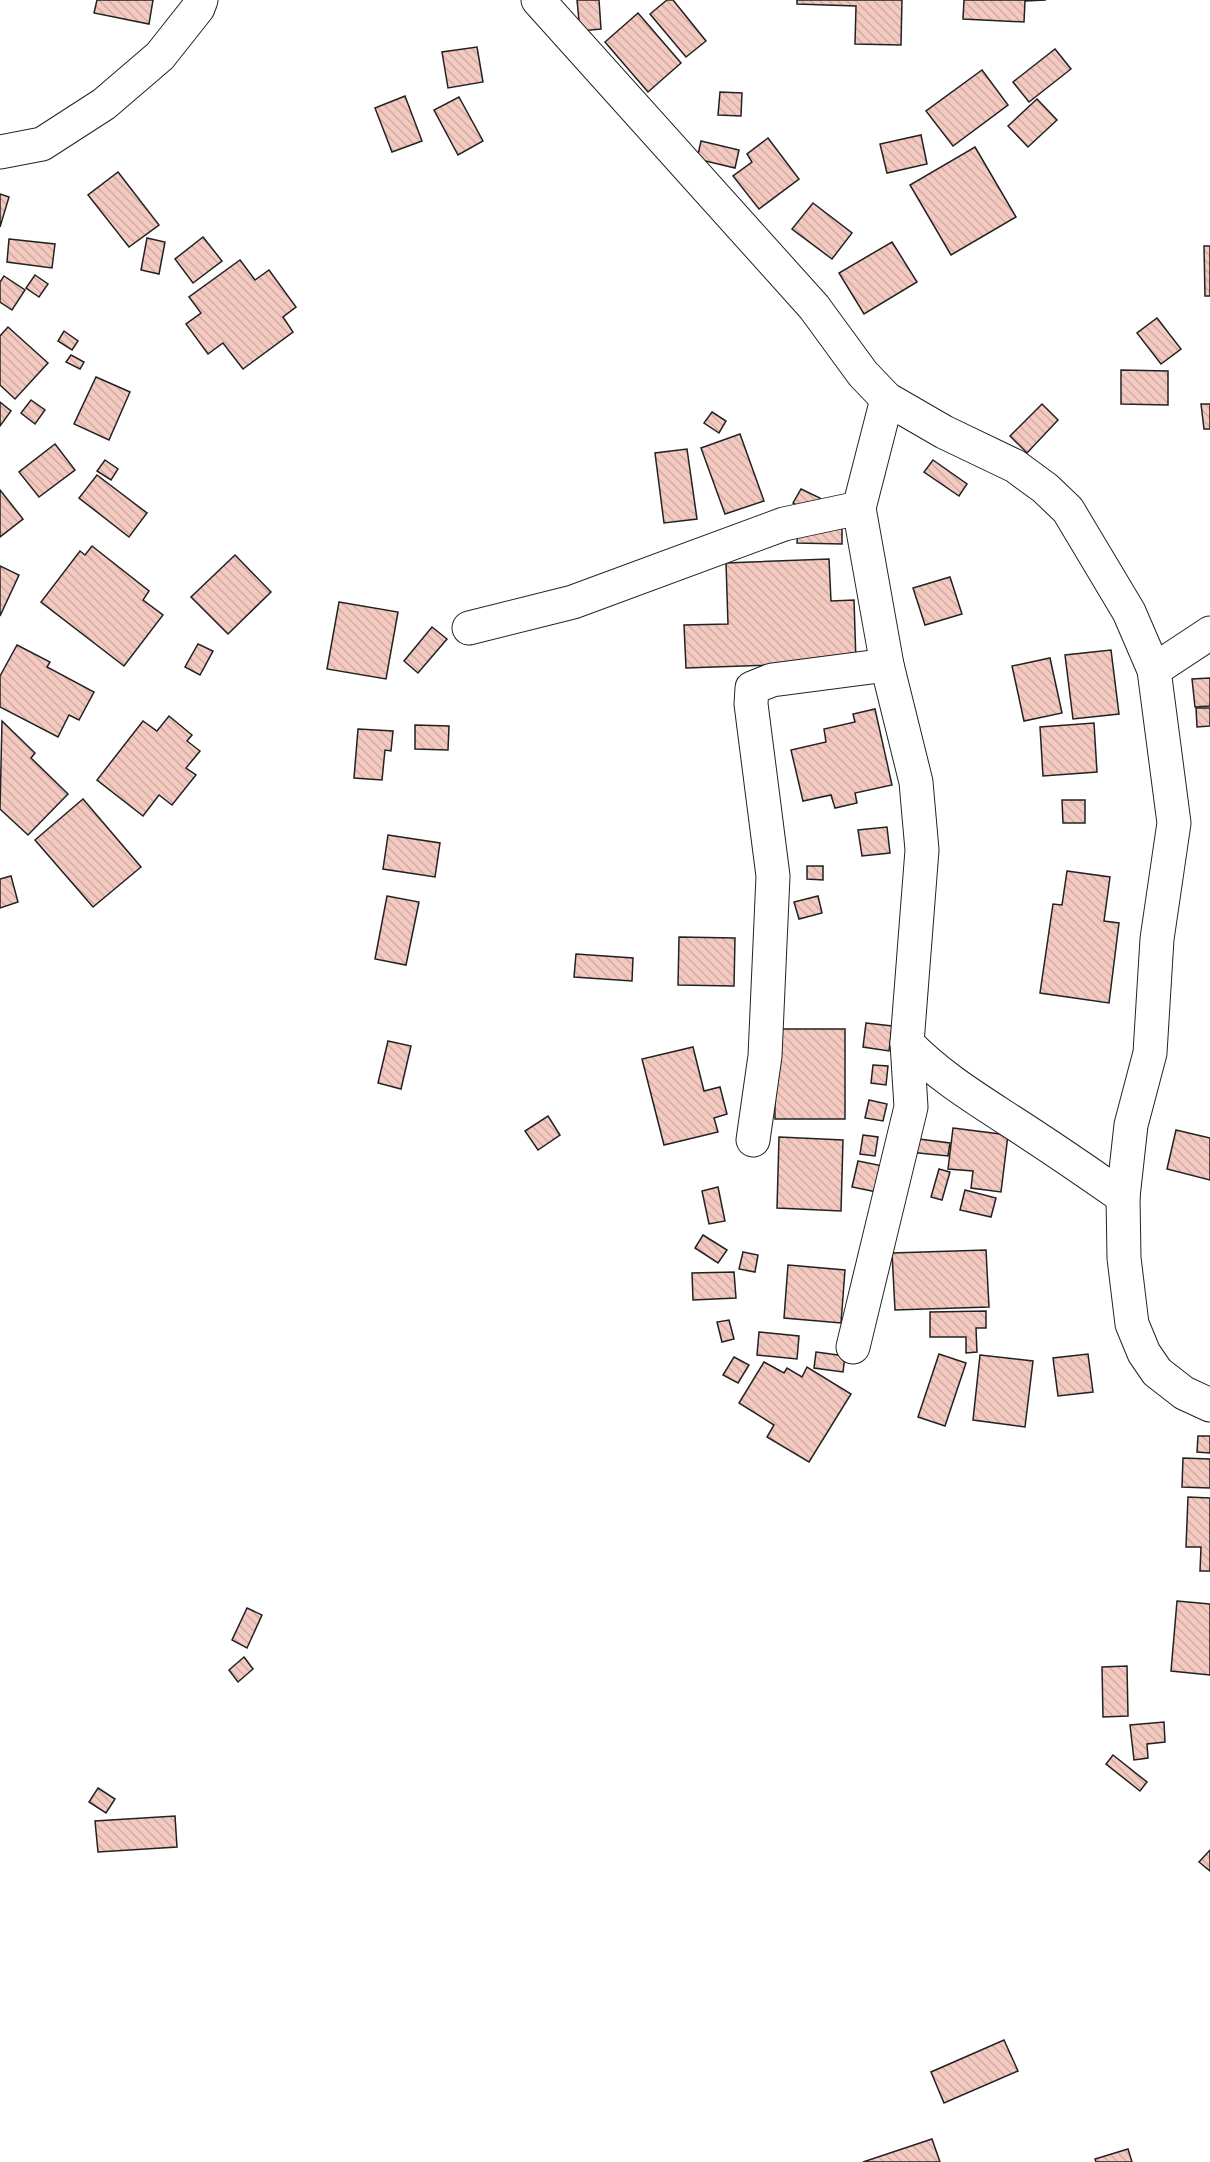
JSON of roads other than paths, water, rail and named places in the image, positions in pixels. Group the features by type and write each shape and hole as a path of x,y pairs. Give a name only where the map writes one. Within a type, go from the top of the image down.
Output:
{"street":[{"path":"0,152 42,144 104,104 160,56 198,8 201,0"},
{"path":"538,0 814,307 863,374 887,399 1015,466 1045,488 1068,510 1129,612 1154,670 1174,823 1157,939 1150,1053 1131,1125 1123,1197 1124,1258 1132,1324 1144,1353 1157,1372 1184,1393 1210,1405"},
{"path":"853,1347 911,1107 907,1043 922,850 916,782 887,665 860,508 887,399"},
{"path":"469,628 573,602 784,524 860,508"},
{"path":"1154,670 1210,633"},
{"path":"753,1140 765,1056 773,876 751,704 752,688 772,680 887,665"},
{"path":"907,1043 930,1067 958,1089 1010,1120 1123,1197"}]}
